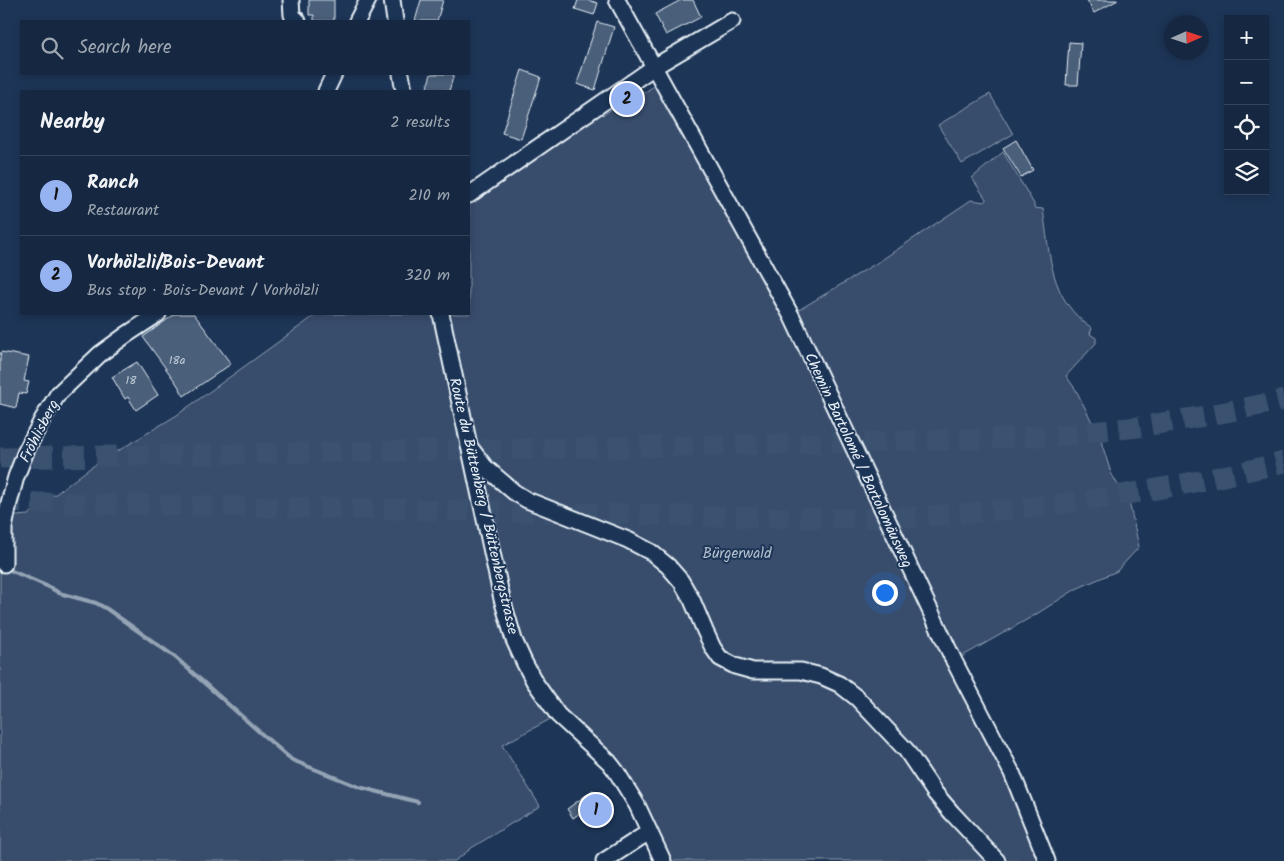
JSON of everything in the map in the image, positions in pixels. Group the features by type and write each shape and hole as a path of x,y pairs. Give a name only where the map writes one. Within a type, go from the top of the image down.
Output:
{"street":[{"path":"290,0 292,14 297,20"},
{"path":"358,20 368,0"},
{"path":"392,0 395,20"},
{"name":"Chemin Bartolomé / Bartolomäusweg","path":"617,0 792,317 954,661 1012,773 1047,861"},
{"path":"470,194 654,67 732,21"},
{"path":"326,90 334,75"},
{"path":"401,75 404,90"},
{"name":"Fröhlisberg","path":"4,564 4,528 16,477 26,451 58,394 100,354 126,334 156,315"},
{"name":"Route du Büttenberg / Büttenbergstrasse","path":"441,315 502,599 514,640 534,681 558,715 609,762 616,771 637,805 663,861"},
{"path":"469,446 485,467 514,492 527,500 628,540 651,552 668,566 681,581 692,600 713,648 720,658 735,666 752,671 801,671 821,676 839,684 856,698 906,750 935,793 996,861"},
{"path":"604,861 649,832"}],"green space":[{"name":"Bürgerwald","path":"658,83 784,317 880,261 971,200 985,202 986,199 972,178 1003,152 1034,204 1034,208 1043,209 1050,259 1059,290 1067,304 1078,317 1092,328 1090,334 1096,338 1096,343 1066,376 1076,390 1100,438 1111,473 1130,506 1139,547 1117,571 1076,589 1035,615 954,661 1047,861 663,861 637,805 558,715 502,745 540,806 473,847 455,861 0,861 0,554 6,517 28,515 90,468 177,415 316,315 470,315 470,202 601,113 603,115 641,89 644,93"},
{"path":"990,94 1013,134 962,164 938,125"}],"building":[{"path":"309,0 334,0 334,20 314,20 314,15 309,15"},
{"path":"421,0 443,0 437,20 415,20"},
{"path":"578,0 598,3 594,15 575,9"},
{"path":"681,0 693,0 701,17 666,35 655,14"},
{"path":"1087,0 1118,0 1094,13"},
{"path":"597,22 614,27 595,90 577,84"},
{"path":"1069,42 1081,43 1078,85 1066,85"},
{"path":"522,70 541,77 521,139 502,133"},
{"path":"431,75 454,75 449,90 426,90"},
{"path":"1016,140 1033,170 1021,177 1003,148"},
{"path":"174,315 195,315 231,364 184,396 143,337"},
{"path":"1,352 29,357 24,381 29,382 26,394 19,393 16,408 0,404"},
{"path":"137,362 158,395 136,410 128,397 125,399 112,377"},
{"path":"593,790 607,810 594,819 587,808 573,818 567,809"}],"waterway":[{"path":"12,571 59,593 96,603 107,609 175,657 292,760 359,787 418,802"}],"tunnel":[{"path":"0,458 983,439 1064,435 1138,427 1284,400"},
{"path":"0,502 754,518 883,518 1017,509 1106,497 1196,482 1284,462"}],"place":[{"name":"Vorhölzli/Bois-Devant","path":"627,99"},
{"name":"Ranch","path":"596,810"}]}
